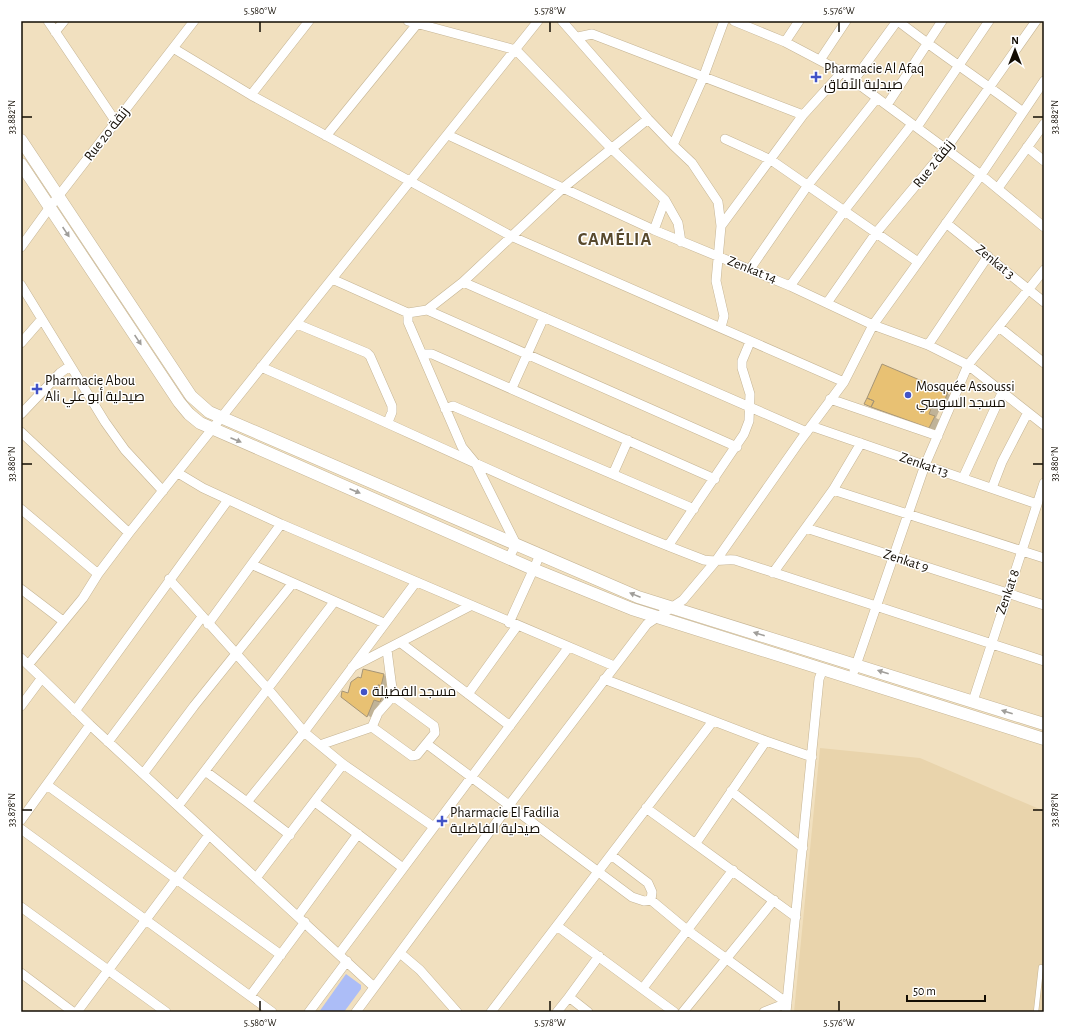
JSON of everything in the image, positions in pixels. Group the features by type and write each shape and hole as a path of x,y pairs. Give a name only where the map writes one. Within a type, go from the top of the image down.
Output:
{"street":[{"path":"48,21 116,122"},
{"path":"56,32 64,21"},
{"name":"Rue 20 زنقة","path":"21,247 58,196 194,21"},
{"path":"251,95 309,21"},
{"path":"28,665 83,598 98,574 261,367 297,324 410,180 448,135 538,21"},
{"path":"562,21 578,37 648,119 673,146 692,163 718,202 721,226 716,281 724,316 721,327"},
{"path":"673,146 703,78 724,21"},
{"path":"734,21 752,24 842,72 982,175 1044,227"},
{"path":"785,42 800,21"},
{"path":"820,60 846,21"},
{"path":"854,80 897,21 1023,112"},
{"path":"887,105 942,21"},
{"path":"790,286 844,211 914,126 959,67 989,21"},
{"name":"Rue 2 زنقة","path":"827,303 876,233 946,149 991,88 1036,21"},
{"path":"326,136 412,22 516,50 611,148 665,200 678,223 681,242"},
{"path":"578,37 592,34 703,78 803,115"},
{"path":"173,48 251,95 513,237 844,382"},
{"path":"721,226 803,115 842,72"},
{"path":"356,1012 510,804 647,624 682,600 715,562 830,399 844,382 873,325 982,175 1044,81"},
{"path":"750,269 808,185 878,98"},
{"path":"332,279 408,313 427,310 463,282 513,237 563,188 648,119"},
{"path":"998,188 1044,124"},
{"name":"Zenkat 14","path":"448,135 681,242 790,286 873,325 928,345 968,365 1027,414 1044,425"},
{"path":"725,139 771,160 918,262"},
{"path":"21,140 191,396 209,412 638,597 857,664 1044,724"},
{"path":"1027,147 1044,162"},
{"path":"21,164 179,402 189,414 212,430 509,558 632,609 852,677 1044,739"},
{"path":"654,230 665,200"},
{"name":"Zenkat 3","path":"946,223 1044,302"},
{"path":"928,345 988,256"},
{"path":"852,677 925,465 968,365 1044,270"},
{"name":"Zenkat 13","path":"463,282 750,408 809,429 861,443 1037,504"},
{"path":"21,285 105,422 125,450 163,491"},
{"path":"427,310 737,447"},
{"path":"408,313 408,322 462,447 476,464 516,544"},
{"path":"512,388 544,317"},
{"path":"21,343 42,320"},
{"path":"297,324 370,356 392,406 392,412 388,422"},
{"path":"999,327 1044,363"},
{"path":"668,546 737,447 744,434 749,421 750,408 749,387 742,368 742,361 750,342"},
{"path":"422,354 432,354 512,388 715,479"},
{"path":"21,414 60,373 70,366"},
{"path":"261,367 388,422 476,464 668,546 715,562 727,559 735,560 1044,661"},
{"path":"963,478 1002,393"},
{"path":"830,399 938,436"},
{"path":"445,409 453,406 694,509"},
{"path":"992,488 1002,462 1027,414"},
{"path":"23,438 129,534"},
{"path":"613,474 628,440"},
{"path":"773,573 833,490 861,443"},
{"path":"178,473 228,500 281,524 513,625 614,666"},
{"name":"Zenkat 8","path":"973,701 1044,483"},
{"path":"833,490 1044,558"},
{"path":"75,711 169,579 228,500"},
{"path":"21,509 98,574"},
{"path":"108,742 205,621 253,565 281,524"},
{"name":"Zenkat 9","path":"806,528 1044,605"},
{"path":"509,558 516,544"},
{"path":"468,694 513,625 533,568 540,555"},
{"path":"253,565 292,584 384,623"},
{"path":"169,579 205,621 268,689 304,732 343,764 434,827"},
{"path":"247,802 304,732 349,669 416,582"},
{"path":"143,774 292,584"},
{"path":"21,589 63,621"},
{"path":"178,806 334,602"},
{"path":"349,669 470,606"},
{"path":"401,643 510,726"},
{"path":"339,954 568,648"},
{"path":"372,727 412,756 417,755 435,733 435,727 393,696 387,650"},
{"path":"21,658 108,742 374,987"},
{"path":"787,1007 819,679 823,669"},
{"path":"21,706 42,679"},
{"path":"604,679 812,757"},
{"path":"320,745 372,727 378,713 393,696"},
{"path":"491,1012 713,721"},
{"path":"21,820 90,725"},
{"path":"696,843 766,741"},
{"path":"427,744 510,804 632,897 644,901 651,900 687,930 787,1007"},
{"path":"256,878 343,764"},
{"path":"206,770 290,835"},
{"path":"46,785 280,955"},
{"path":"731,791 803,848"},
{"path":"315,802 403,868"},
{"path":"646,808 796,917"},
{"path":"21,829 272,1012"},
{"path":"250,996 280,955 301,919 358,834"},
{"path":"77,1012 209,835"},
{"path":"611,855 648,883 652,892 651,900"},
{"path":"643,988 733,870"},
{"path":"683,1012 774,900"},
{"path":"21,907 166,1012"},
{"path":"557,926 674,1012"},
{"path":"400,953 420,970 457,1012"},
{"path":"557,1012 599,956"},
{"path":"309,1012 347,961"},
{"path":"21,973 73,1012"},
{"path":"569,997 588,1012"},
{"path":"764,1012 787,1007"}],"lane":[{"path":"1036,1012 1041,968"}],"shaded area":[{"path":"820,748 920,758 1044,811 1044,1012 794,1012"},
{"path":"346,974 361,985 361,989 344,1012 319,1012"}],"building":[{"name":"Mosquée Assoussi مسجد السوسي","path":"882,364 948,392 943,404 934,401 929,414 935,416 929,428 871,407 874,401 867,398"},
{"path":"867,398 874,401 871,407 864,404"},
{"name":"مسجد الفضيلة","path":"363,669 384,674 381,686 378,685 377,691 383,693 380,702 374,700 367,717 341,697 342,691 348,693 351,682 358,677 361,678"},
{"path":"378,685 384,686 383,693 377,691"}],"place":[{"name":"Pharmacie Al Afaq صيدلية الاًفاق","path":"816,77"},
{"name":"Pharmacie Abou Ali صيدلية أبو علي","path":"37,389"},
{"name":"Mosquée Assoussi مسجد السوسي","path":"908,395"},
{"name":"مسجد الفضيلة","path":"364,692"},
{"name":"Pharmacie El Fadilia صيدلية الفاضلية","path":"442,821"}],"district":[{"name":"CAMÉLIA","path":"615,240"}]}
